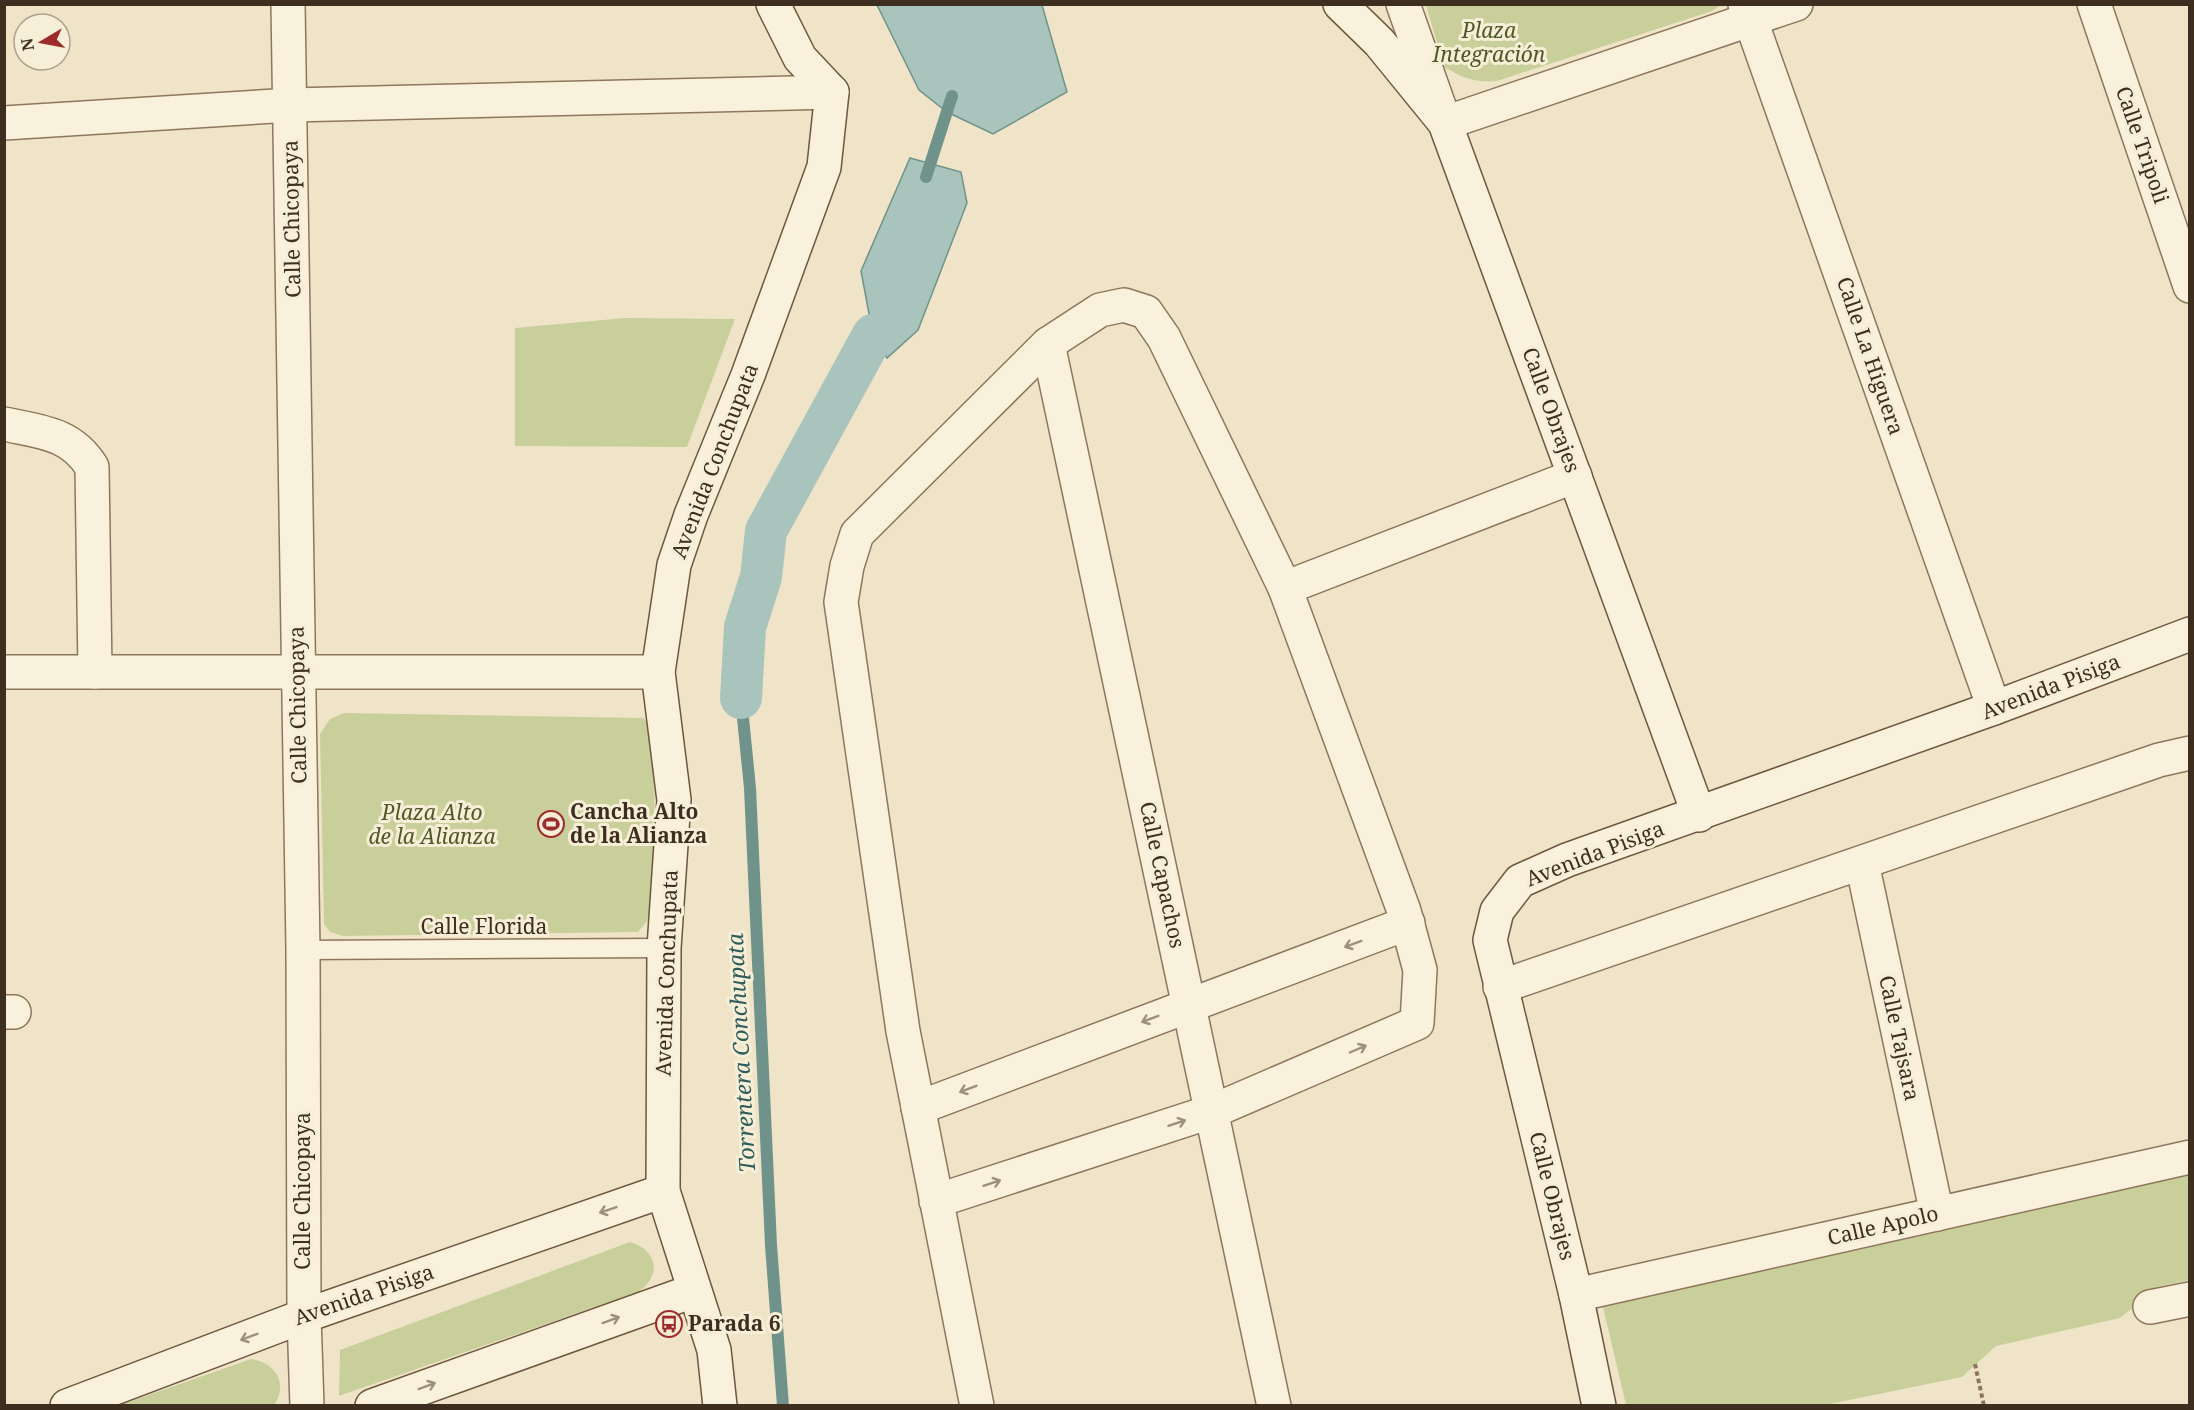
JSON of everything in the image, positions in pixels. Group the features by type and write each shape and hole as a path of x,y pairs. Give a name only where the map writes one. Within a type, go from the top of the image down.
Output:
{"street":[{"name":"Calle Chicopaya","path":"288,4 303,950 303,1316 307,1406"},
{"path":"773,4 800,58 832,92"},
{"path":"1340,4 1379,42 1445,123 1748,12 1796,4"},
{"name":"Calle Obrajes","path":"1403,4 1700,815"},
{"name":"Calle Tripoli","path":"2094,4 2190,286"},
{"name":"Calle La Higuera","path":"1748,12 1994,708"},
{"path":"4,123 291,105 832,92"},
{"name":"Avenida Conchupata","path":"720,1406 714,1350 693,1291 663,1191 664,948 674,800 658,672 674,565 748,375 824,167 832,92"},
{"path":"936,1201 1213,1111 1417,1023 1420,970 1408,923 1285,588 1164,338 1146,312 1124,305 1100,310 1048,344 857,534 847,566 841,602 903,1030 936,1201 977,1406"},
{"name":"Calle Capachos","path":"1048,344 1274,1406"},
{"path":"4,424 61,437 83,452 92,468 95,672"},
{"path":"1285,588 1575,476"},
{"name":"Avenida Pisiga","path":"1500,987 1490,940 1497,911 1520,881 1567,860 1700,815 2190,634"},
{"path":"4,672 297,674 658,672"},
{"path":"1500,987 2159,760 2189,754"},
{"name":"Calle Tajsara","path":"1862,863 1936,1214"},
{"path":"918,1108 1408,923"},
{"name":"Calle Obrajes","path":"1500,987 1576,1294 1599,1406"},
{"name":"Calle Apolo","path":"1576,1294 2190,1158"},
{"name":"Avenida Pisiga","path":"67,1406 303,1316 663,1191"},
{"path":"372,1406 693,1291"},
{"path":"2150,1307 2190,1299"}],"lane":[{"name":"Calle Florida","path":"303,950 664,948"}],"path":[{"path":"1975,1364 1984,1406"}],"green space":[{"name":"Plaza Integración","path":"1426,4 1721,5 1712,11 1497,81 1482,81 1469,79 1444,67"},
{"path":"625,318 735,319 687,447 515,446 515,328"},
{"name":"Plaza Alto de la Alianza","path":"344,713 643,718 656,729 652,915 638,932 343,936 330,932 324,924 320,734 330,719"},
{"path":"2189,1170 2189,1280 2160,1286 2120,1318 1996,1346 1962,1377 1825,1405 1626,1405 1602,1303 1944,1230"},
{"path":"630,1242 646,1251 654,1264 651,1279 638,1292 339,1396 340,1350"},
{"path":"251,1359 267,1364 277,1375 280,1389 274,1405 120,1405"}],"water":[{"path":"877,5 1042,5 1067,92 993,134 947,112 919,90"},
{"path":"910,158 961,172 967,203 918,330 887,358 873,335 861,271"}],"waterway":[{"path":"926,177 952,96"},
{"path":"741,698 745,627 761,577 766,531 873,335"},
{"name":"Torrentera Conchupata","path":"741,698 750,788 771,1245 783,1406"}],"place":[{"name":"Cancha Alto de la Alianza","path":"551,824"},
{"name":"Parada 6","path":"669,1324"}]}
